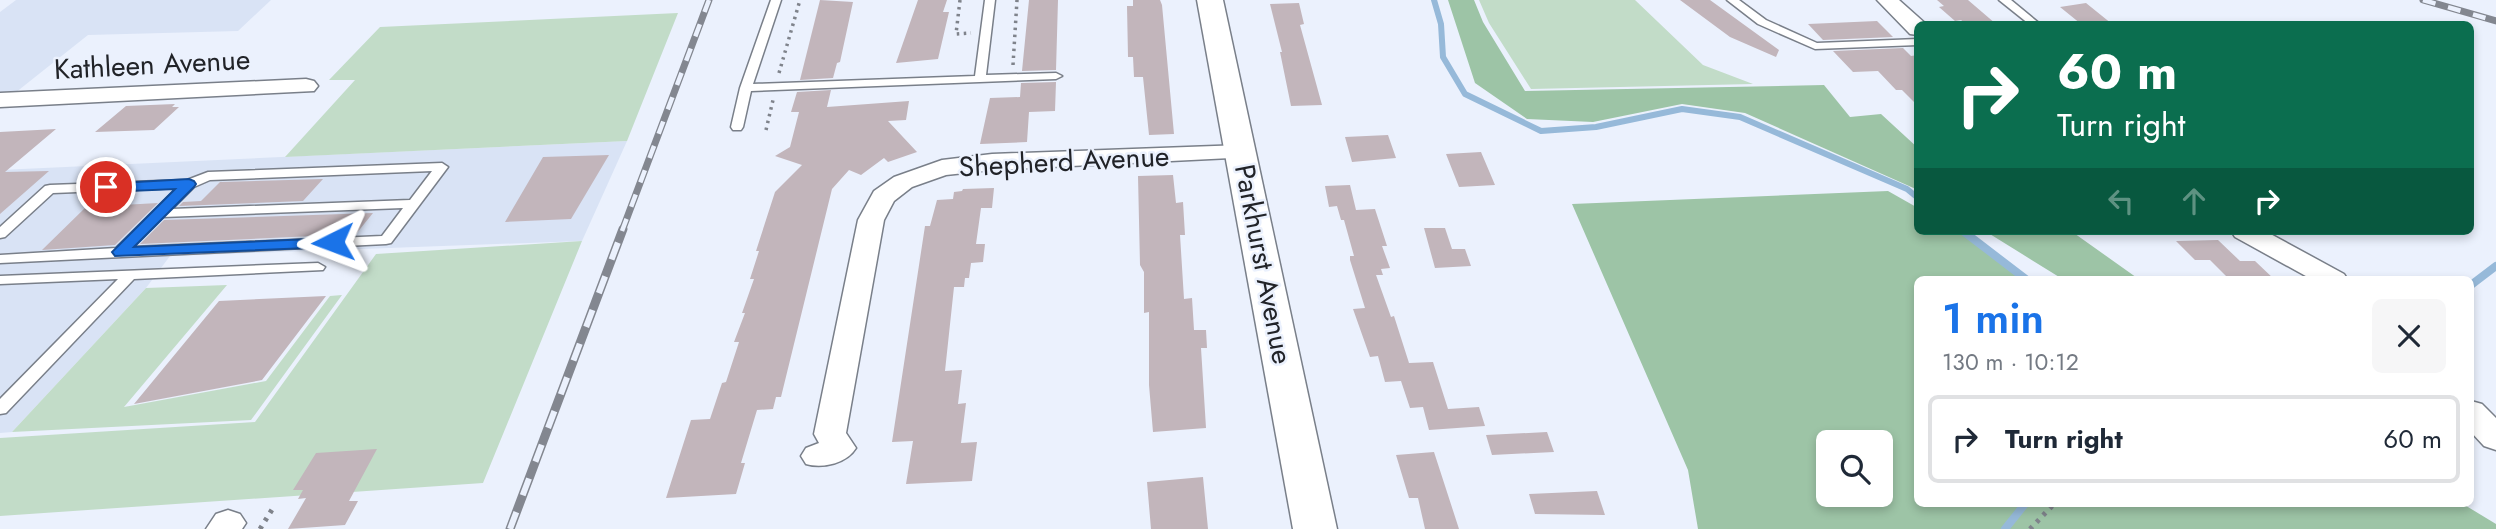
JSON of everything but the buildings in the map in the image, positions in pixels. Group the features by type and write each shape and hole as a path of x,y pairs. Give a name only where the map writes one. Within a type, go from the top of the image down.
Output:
{"street":[{"name":"Parkhurst Avenue","path":"1210,0 1315,529"},
{"path":"1887,0 1914,25"},
{"name":"Kathleen Avenue","path":"0,100 306,86"},
{"name":"Shepherd Avenue","path":"817,456 839,448 830,434 871,220 883,197 903,182 942,168 992,162 1242,152"},
{"path":"2252,235 2327,276"},
{"path":"2474,415 2496,438"}],"lane":[{"path":"737,127 746,88 776,0"},
{"path":"980,79 990,0"},
{"path":"1732,0 1762,22 1815,46 1914,42"},
{"path":"2004,0 2031,21"},
{"path":"746,88 1056,76"},
{"path":"0,234 50,189 189,184 208,176 442,167 386,240 0,259"},
{"path":"120,252 189,184"},
{"path":"160,213 413,204"},
{"path":"0,280 317,267"},
{"path":"0,409 130,275"}],"path":[{"path":"766,130 800,0"},
{"path":"960,0 956,34 973,33 972,43"},
{"path":"1012,78 1017,0"},
{"path":"2030,529 2051,507"},
{"path":"237,527 273,509"}],"shaded area":[{"path":"16,0 271,0 238,31 88,35 15,93 0,93 0,12"},
{"path":"627,141 582,241 170,256 146,288 12,432 0,433 0,170"}],"green space":[{"path":"1448,0 1474,0 1483,22 1525,91 1824,85 1850,117 1881,114 1914,144 1914,188 1745,113 1682,104 1593,122 1527,119 1475,83"},
{"path":"1479,0 1635,0 1703,65 1753,84 1531,89 1489,23"},
{"path":"678,13 627,141 285,157 355,80 329,80 380,27"},
{"path":"1888,191 1914,206 1914,235 1963,235 2017,276 1914,276 1914,507 2468,507 2496,524 2496,529 1698,529 1688,470 1572,204"},
{"path":"1991,235 2077,235 2134,276 2058,276"},
{"path":"582,241 483,483 0,516 0,438 255,422 376,254"},
{"path":"227,285 124,407 266,381 330,296 342,295 251,420 12,432 146,288"}],"waterway":[{"path":"1434,0 1441,24 1443,57 1465,94 1541,131 1596,127 1682,109 1740,117 1907,189 1914,195"},
{"path":"1968,235 2022,276"},
{"path":"2474,283 2496,266"},
{"path":"2005,529 2023,507"}],"railway":[{"path":"622,231 709,0"},
{"path":"2423,0 2496,21"},
{"path":"510,529 623,229"}],"route":[{"path":"106,187 189,184 120,252 333,242"}]}
